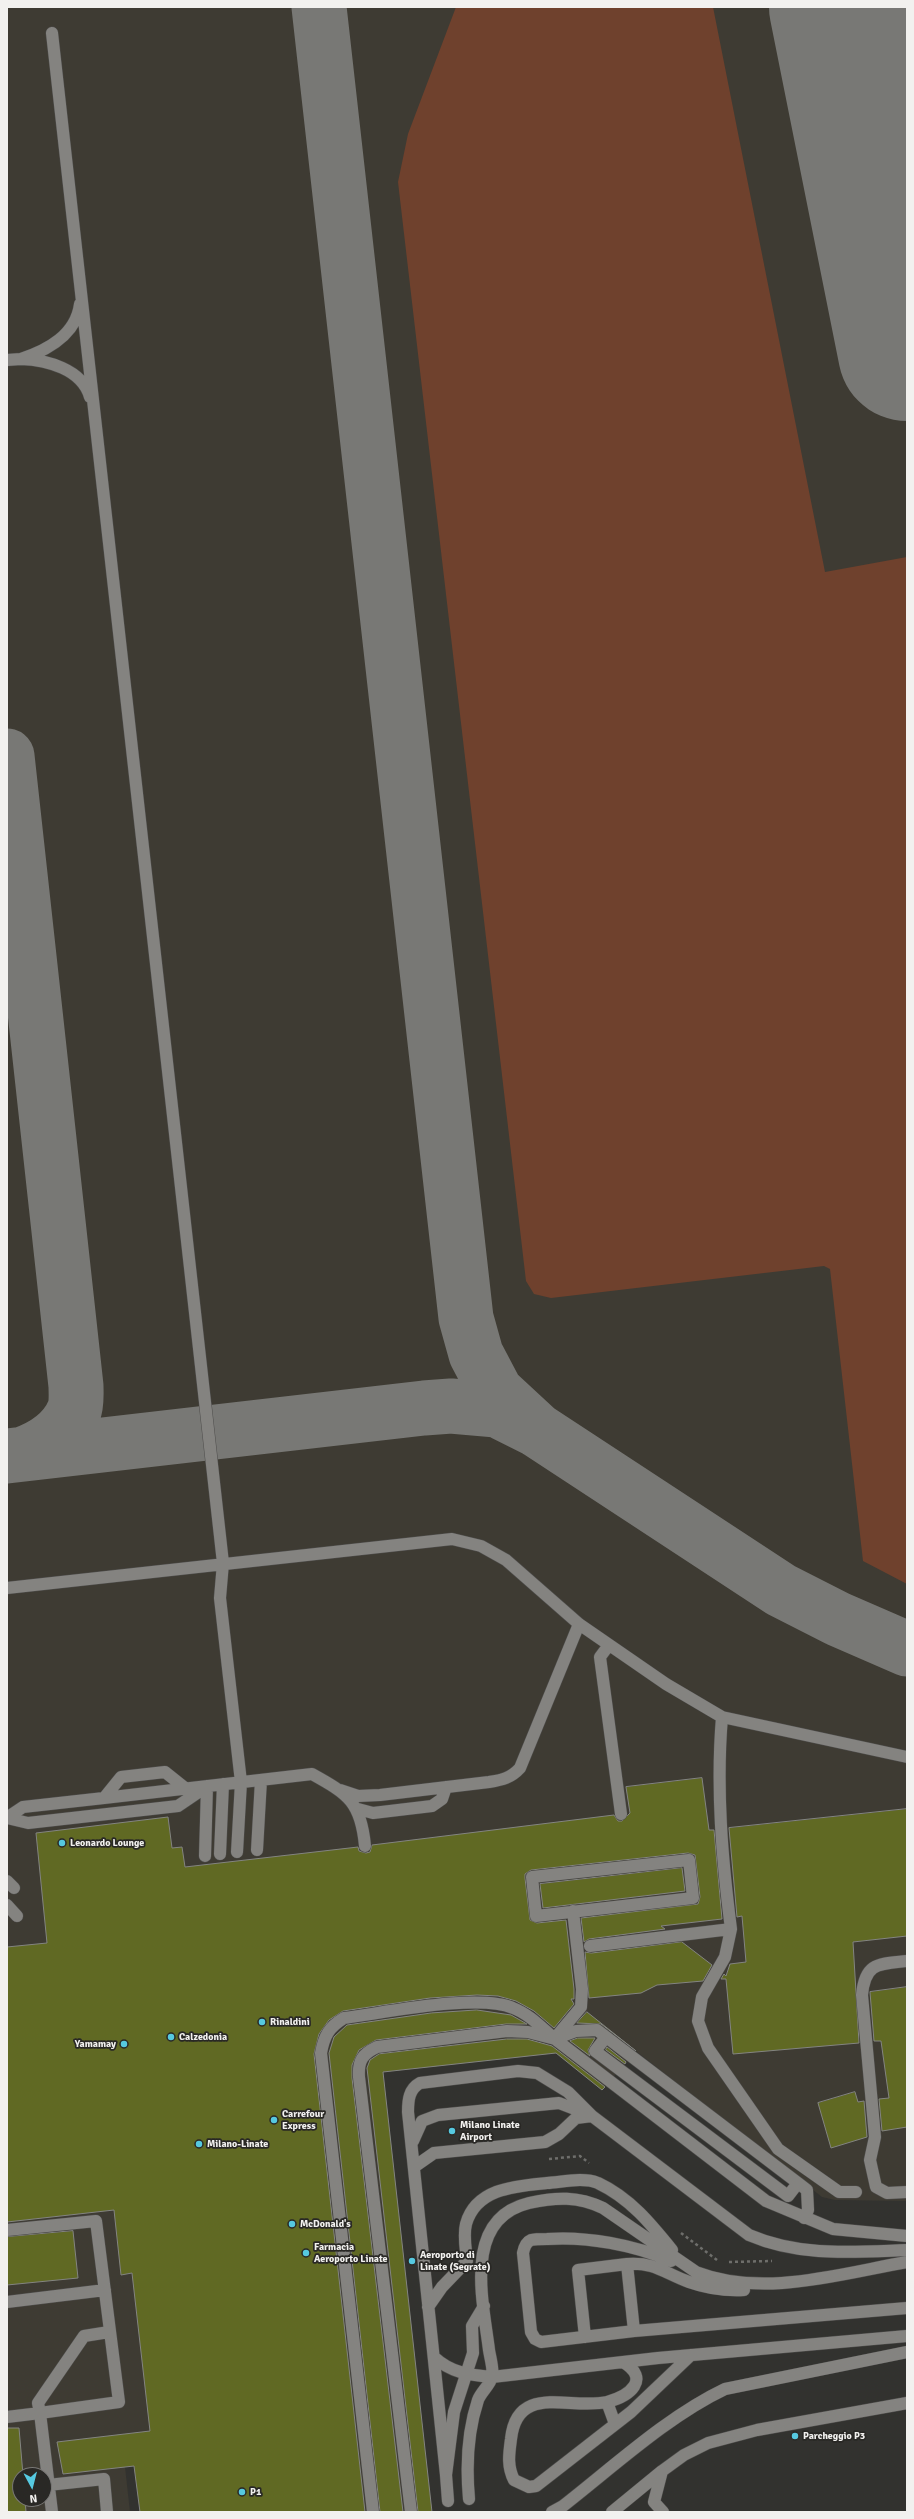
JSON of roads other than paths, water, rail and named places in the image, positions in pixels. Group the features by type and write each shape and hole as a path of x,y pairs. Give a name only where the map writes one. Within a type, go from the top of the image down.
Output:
{"lane":[{"path":"52,33 223,1563 220,1598 241,1782 237,1852"},
{"path":"21,359 41,353 60,341 72,326 79,312 81,293"},
{"path":"7,360 42,360 59,366 72,374 88,388 94,409"},
{"path":"7,1588 223,1563 452,1539 481,1546 506,1560 579,1624 666,1684 722,1717 907,1758"},
{"path":"8,1818 23,1807 312,1774 340,1790 358,1796 506,1779 520,1768 579,1624"},
{"path":"609,1645 600,1657 621,1814"},
{"path":"722,1717 719,1756 723,1860 731,1929 725,1957 702,1997 698,2021 708,2048 778,2149 839,2192 856,2192"},
{"path":"104,1798 121,1777 165,1772 185,1788"},
{"path":"257,1850 261,1780"},
{"path":"220,1854 222,1784"},
{"path":"8,1818 28,1823 178,1806 207,1786"},
{"path":"205,1856 207,1786"},
{"path":"340,1790 358,1809 373,1813 432,1806 442,1799 446,1787"},
{"path":"358,1809 365,1846"},
{"path":"689,1860 693,1898 574,1912 536,1916 532,1877 689,1860"},
{"path":"7,1905 17,1916"},
{"path":"555,2039 581,2007 582,1989 574,1912"},
{"path":"590,1946 731,1929"},
{"path":"907,1961 876,1965 864,1977 862,1995 875,2137 870,2160 876,2187 887,2193 907,2192"},
{"path":"374,2512 321,2053 323,2039 332,2025 344,2018 478,2002 501,2004 514,2008 527,2015 555,2039 766,2201 833,2229 907,2236"},
{"path":"411,2512 358,2063 367,2052 377,2047 492,2033 528,2032 555,2039 576,2031 597,2030 807,2190 808,2210 804,2218"},
{"path":"606,2037 595,2051 788,2196 798,2182"},
{"path":"448,2501 441,2419 412,2145 409,2097 414,2086 428,2081 518,2071 537,2073 568,2092 592,2116 749,2235 772,2245 797,2250 835,2252 907,2250"},
{"path":"412,2145 415,2132 422,2121 438,2115 559,2103 572,2106 592,2116"},
{"path":"414,2167 434,2153 545,2142 559,2134 576,2118 592,2116"},
{"path":"428,2307 442,2287 467,2261 465,2234 471,2213 490,2194 518,2186 581,2180 597,2183 630,2203 651,2224 679,2260"},
{"path":"469,2499 466,2465 472,2416 480,2395 492,2377 484,2306 481,2253 487,2235 509,2212 523,2204 562,2198 588,2201 696,2272"},
{"path":"7,2230 96,2221 119,2402 7,2417"},
{"path":"776,2284 736,2283 714,2279 658,2255 594,2240 573,2237 531,2240 525,2246 523,2253 531,2332 535,2339 542,2342 634,2331 907,2308"},
{"path":"585,2337 578,2270 645,2263 689,2282 710,2288 754,2290 776,2284 907,2262"},
{"path":"627,2264 634,2331"},
{"path":"7,2302 105,2290"},
{"path":"446,2475 454,2412 468,2375 474,2353 472,2326 484,2306"},
{"path":"46,2467 38,2403 84,2336 110,2332"},
{"path":"434,2357 453,2370 468,2375 492,2377 691,2355 907,2336"},
{"path":"552,2512 563,2506 679,2416 704,2399 724,2389 907,2352"},
{"path":"623,2362 634,2369 637,2380 627,2394 607,2402 578,2405 544,2402 533,2403 525,2408 517,2417 512,2427 508,2464 514,2480 528,2487 536,2486 615,2424 691,2355"},
{"path":"607,2402 615,2424"},
{"path":"612,2512 662,2470 684,2455 708,2443 757,2430 907,2403"},
{"path":"662,2470 650,2507 663,2512"},
{"path":"52,2485 104,2479 108,2512"}],"place":[{"name":"Leonardo Lounge","path":"62,1843"},
{"name":"Rinaldini","path":"262,2022"},
{"name":"Calzedonia","path":"171,2037"},
{"name":"Yamamay","path":"124,2044"},
{"name":"Carrefour Express","path":"274,2120"},
{"name":"Milano Linate Airport","path":"452,2131"},
{"name":"Milano-Linate","path":"199,2144"},
{"name":"McDonald's","path":"292,2224"},
{"name":"Farmacia Aeroporto Linate","path":"306,2253"},
{"name":"Aeroporto di Linate (Segrate)","path":"412,2261"},
{"name":"Parcheggio P3","path":"795,2436"},
{"name":"P1","path":"242,2492"}]}
